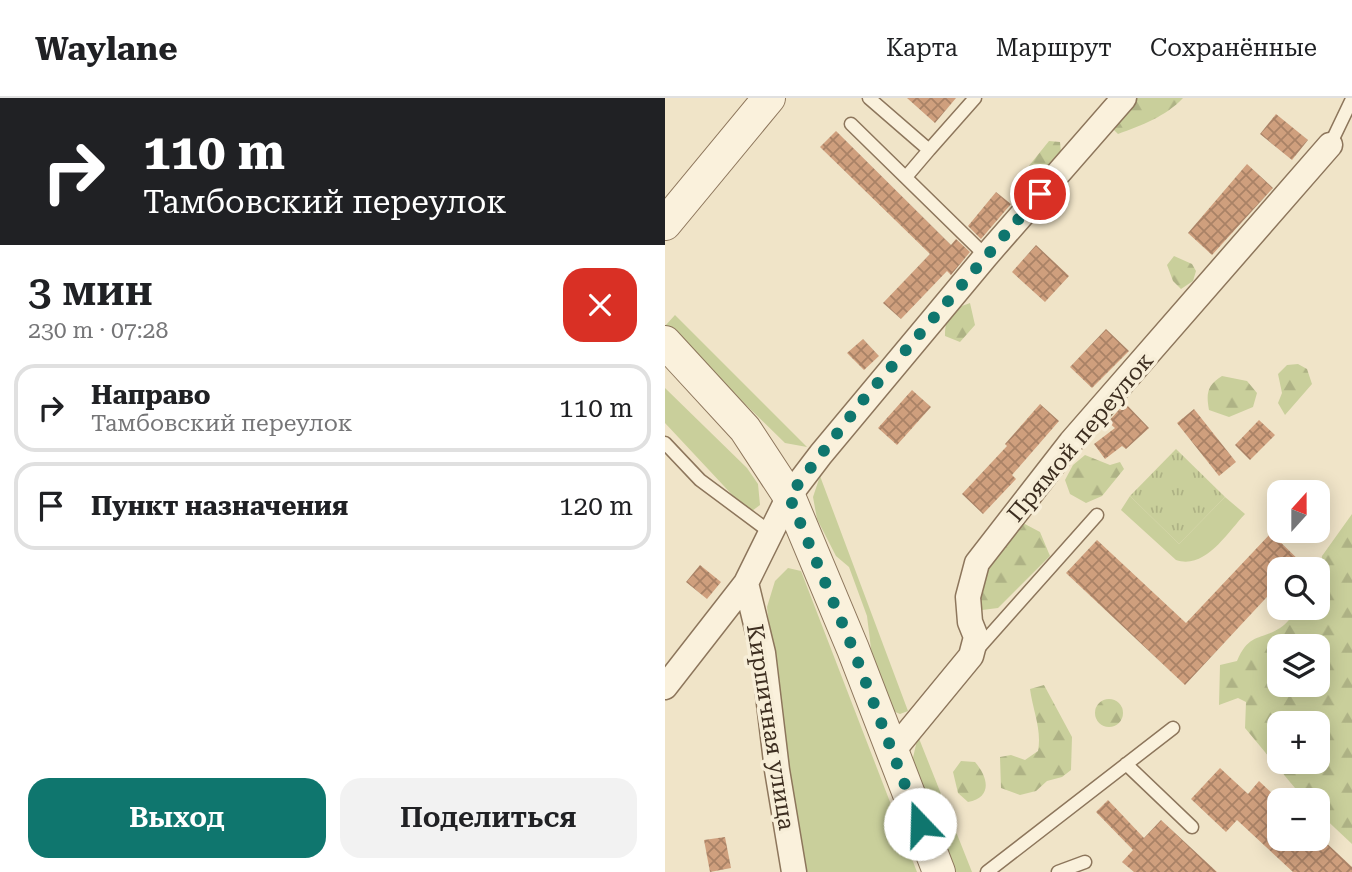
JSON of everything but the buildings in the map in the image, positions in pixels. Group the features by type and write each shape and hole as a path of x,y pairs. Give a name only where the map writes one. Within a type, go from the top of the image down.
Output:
{"street":[{"path":"665,224 675,203 769,98"},
{"path":"665,687 746,583 789,496 863,400 1124,98"},
{"name":"Прямой переулок","path":"971,656 976,637 970,622 968,597 977,563 1071,442 1330,145"},
{"path":"665,342 745,429 789,496 853,649 939,872"},
{"name":"Кирпичная улица","path":"746,583 763,653 794,872"},
{"path":"892,752 971,656"}],"lane":[{"path":"869,98 929,150"},
{"path":"906,177 975,98"},
{"path":"1330,145 1352,99"},
{"path":"851,124 986,256"},
{"path":"665,443 700,480 771,533"},
{"path":"971,656 1097,515"},
{"path":"987,872 1173,728"},
{"path":"1126,764 1192,827"},
{"path":"1058,872 1085,862"}],"green space":[{"path":"1135,98 1183,98 1161,115 1118,134 1113,129 1115,120"},
{"path":"1049,141 1060,142 1061,152 1043,178 1033,181 1024,172"},
{"path":"1174,256 1192,264 1196,271 1193,281 1181,289 1173,281 1167,265"},
{"path":"970,303 975,325 960,342 945,336 946,323 951,314"},
{"path":"675,315 807,447 785,443 665,326"},
{"path":"1298,364 1307,369 1312,384 1285,415 1278,403 1282,393 1278,374 1287,365"},
{"path":"1222,376 1247,381 1257,393 1253,407 1229,417 1209,410 1209,390"},
{"path":"665,388 747,468 758,484 760,505 752,511 737,500 665,423"},
{"path":"1176,449 1225,497 1179,544 1130,496"},
{"path":"1085,455 1110,465 1120,462 1124,469 1102,496 1086,503 1070,494 1065,480 1073,465"},
{"path":"820,476 908,711 900,714 893,711 872,657 867,616 849,567 836,556 817,519 813,497"},
{"path":"1130,496 1179,544 1225,497 1245,514 1215,548 1196,560 1187,562 1176,560 1121,510"},
{"path":"1352,514 1352,844 1330,823 1330,788 1295,788 1283,774 1330,774 1330,711 1267,711 1267,754 1245,728 1246,702 1238,698 1219,705 1220,665 1237,661 1250,642 1267,634 1267,697 1330,697 1330,634 1268,634 1289,620 1330,620 1330,557 1322,557"},
{"path":"1023,523 1040,532 1050,556 998,608 982,610 979,598 984,575"},
{"path":"788,568 801,571 917,872 804,872 787,785 767,607 775,581"},
{"path":"1044,685 1072,737 1071,770 1062,777 1047,781 1036,791 1020,795 1001,788 1000,757 1011,755 1025,760 1038,751 1038,728 1030,689"},
{"path":"1109,699 1119,703 1123,713 1119,723 1109,727 1099,723 1095,713 1099,703"},
{"path":"918,736 972,872 954,872 912,762"},
{"path":"961,761 975,762 985,780 985,791 968,802 958,793 953,772"}],"route":[{"path":"920,824 853,649 789,496 863,400 1040,194"}]}
